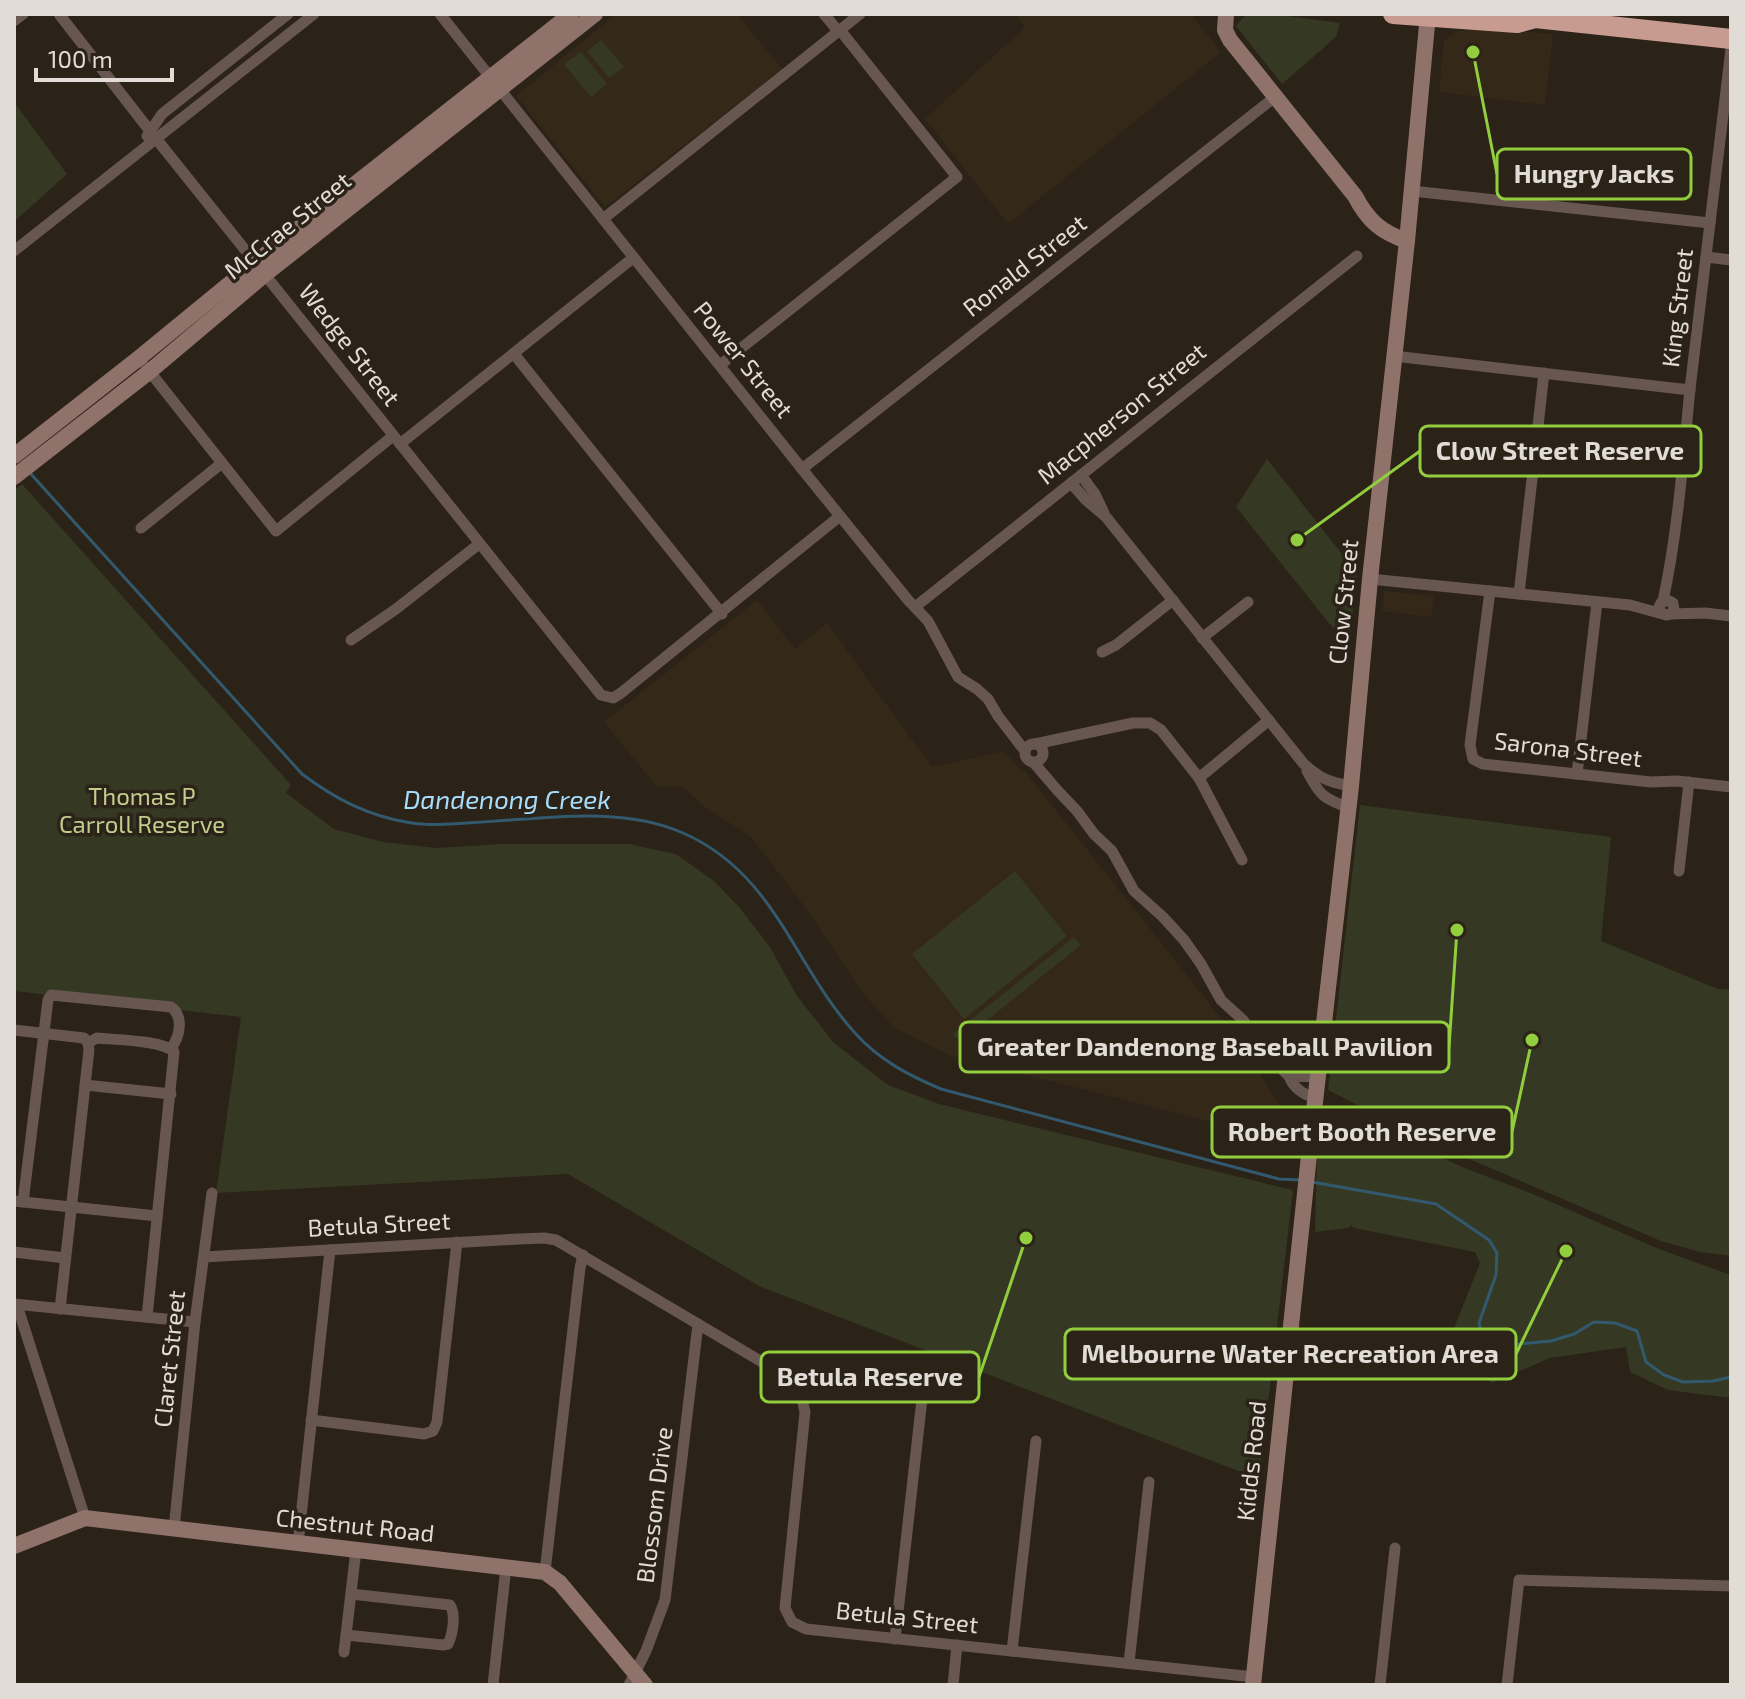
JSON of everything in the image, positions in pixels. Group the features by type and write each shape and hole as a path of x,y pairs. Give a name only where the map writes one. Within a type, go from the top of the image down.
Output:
{"highway":[{"path":"1393,14 1517,23 1532,16 1731,39"}],"main road":[{"name":"McCrae Street","path":"495,84 571,14"},
{"name":"McCrae Street","path":"14,477 38,448 260,269 495,84 595,14"},
{"path":"1226,14 1224,25 1227,35 1355,196 1382,220 1408,233"},
{"name":"Clow Street","path":"1310,1146 1349,808 1428,15"},
{"name":"McCrae Street","path":"14,456 38,448"},
{"name":"Kidds Road","path":"1253,1681 1310,1146"},
{"name":"Chestnut Road","path":"14,1546 85,1518 545,1572"},
{"path":"545,1572 567,1590 636,1681"}],"street":[{"path":"14,21 23,14"},
{"name":"Wedge Street","path":"59,14 601,695 609,698 621,693 722,614"},
{"path":"153,135 162,114 288,14"},
{"path":"14,251 133,156 153,135 314,14"},
{"name":"Power Street","path":"440,14 934,631 958,677 983,694 1010,730 1035,752 1058,791 1112,851 1134,891 1184,940 1221,1000 1243,1020 1263,1051 1291,1081 1307,1096 1315,1097"},
{"path":"720,365 957,177 824,14"},
{"path":"603,219 860,14"},
{"name":"King Street","path":"1667,606 1731,49"},
{"name":"Ronald Street","path":"802,469 1275,97"},
{"path":"1412,191 1710,223"},
{"name":"Macpherson Street","path":"915,607 1357,256"},
{"path":"1706,257 1731,260"},
{"path":"144,365 276,531 514,354 633,258"},
{"path":"514,354 722,614 840,516"},
{"path":"1394,356 1690,390"},
{"path":"1519,594 1544,373"},
{"path":"141,528 222,463"},
{"path":"1076,479 1086,500 1106,517 1303,763 1327,781 1351,786"},
{"path":"351,640 479,544"},
{"path":"1370,579 1667,606 1731,616"},
{"name":"Sarona Street","path":"1490,591 1470,745 1473,759 1483,764 1651,782 1731,787"},
{"path":"1102,652 1116,645 1173,600"},
{"path":"1202,638 1248,602"},
{"path":"1577,774 1597,602"},
{"path":"1199,778 1269,720"},
{"path":"1035,752 1062,739 1133,723 1150,723 1161,730 1199,778 1242,860"},
{"path":"1303,763 1324,798 1349,808"},
{"path":"1679,871 1689,782"},
{"path":"157,1216 18,1202 51,995 171,1007 180,1016 177,1041 171,1048"},
{"path":"14,1030 84,1038 88,1043 60,1309"},
{"path":"88,1043 97,1038 160,1045 174,1052 147,1317"},
{"path":"1289,1076 1317,1077"},
{"path":"85,1085 171,1094"},
{"name":"Claret Street","path":"174,1529 212,1193"},
{"name":"Betula Street","path":"204,1257 549,1238 563,1243 791,1379 800,1390 805,1412 785,1608 792,1622 806,1629 1129,1663 1253,1681"},
{"path":"311,1420 424,1434 433,1431 437,1422 457,1242"},
{"path":"298,1544 330,1250"},
{"path":"14,1252 65,1258"},
{"path":"545,1572 583,1255"},
{"path":"85,1518 15,1304 195,1322"},
{"name":"Blossom Drive","path":"636,1681 665,1600 698,1324"},
{"path":"800,1390 822,1381"},
{"path":"895,1639 922,1399"},
{"path":"1012,1651 1036,1441"},
{"path":"1129,1663 1149,1482"},
{"path":"1380,1685 1395,1548"},
{"path":"344,1652 356,1550"},
{"path":"493,1685 506,1567"},
{"path":"1507,1685 1519,1580 1731,1586"},
{"path":"346,1635 443,1645 448,1644 451,1638 453,1612 450,1605 351,1594"},
{"path":"953,1685 957,1645"}],"shaded area":[{"path":"616,14 737,14 782,69 605,207 516,96"},
{"path":"1015,14 1191,14 1221,52 1008,224 925,119 1025,27"},
{"path":"1479,28 1553,34 1545,105 1439,92 1444,41 1455,32"},
{"path":"1384,591 1434,596 1431,617 1382,611"},
{"path":"757,600 795,649 827,623 932,767 1004,751 1024,770 1232,1032 1288,1117 1240,1129 951,1056 894,1028 863,993 807,910 751,837 702,805 682,786 656,786 604,722"}],"green space":[{"path":"1246,14 1273,14 1340,23 1336,37 1282,84 1236,26"},
{"path":"601,40 624,67 609,78 587,51"},
{"path":"581,52 607,84 591,97 564,64"},
{"path":"14,102 67,174 14,222"},
{"path":"1267,459 1357,573 1349,648 1236,507"},
{"name":"Thomas P Carroll Reserve","path":"22,484 291,785 286,793 334,829 383,842 436,848 501,844 629,844 676,854 714,881 739,907 770,947 797,996 834,1043 888,1085 939,1104 1293,1190 1259,1479 759,1286 568,1174 216,1193 241,1017 14,991 14,491"},
{"path":"1360,805 1611,837 1601,941 1718,989 1731,990 1731,1256 1700,1252 1661,1241 1392,1126 1328,1090"},
{"path":"1015,871 1067,936 964,1019 912,954"},
{"path":"1074,937 1081,945 960,1042 953,1034"},
{"path":"1329,1106 1356,1116 1355,1122 1383,1134 1659,1249 1731,1275 1731,1398 1668,1390 1630,1372 1626,1347 1550,1358 1492,1383 1449,1341 1480,1263 1475,1252 1351,1225 1315,1232 1318,1148"}],"waterway":[{"name":"Dandenong Creek","path":"30,473 302,774 338,798 377,815 413,823 605,816 658,824 683,833 714,850 740,872 762,896 834,1007 855,1033 884,1059 906,1072 941,1089 1279,1179 1301,1180"},
{"name":"Dandenong Creek","path":"1312,1182 1436,1204 1489,1240 1497,1253 1496,1275 1479,1323 1482,1335 1495,1346 1551,1341 1574,1334 1594,1322 1615,1323 1637,1331 1646,1362 1664,1375 1683,1382 1731,1377"}],"place":[{"name":"Hungry Jacks","path":"1473,52"},
{"name":"Clow Street Reserve","path":"1297,540"},
{"name":"Greater Dandenong Baseball Pavilion","path":"1457,930"},
{"name":"Robert Booth Reserve","path":"1532,1040"},
{"name":"Betula Reserve","path":"1026,1238"},
{"name":"Melbourne Water Recreation Area","path":"1566,1251"}]}
